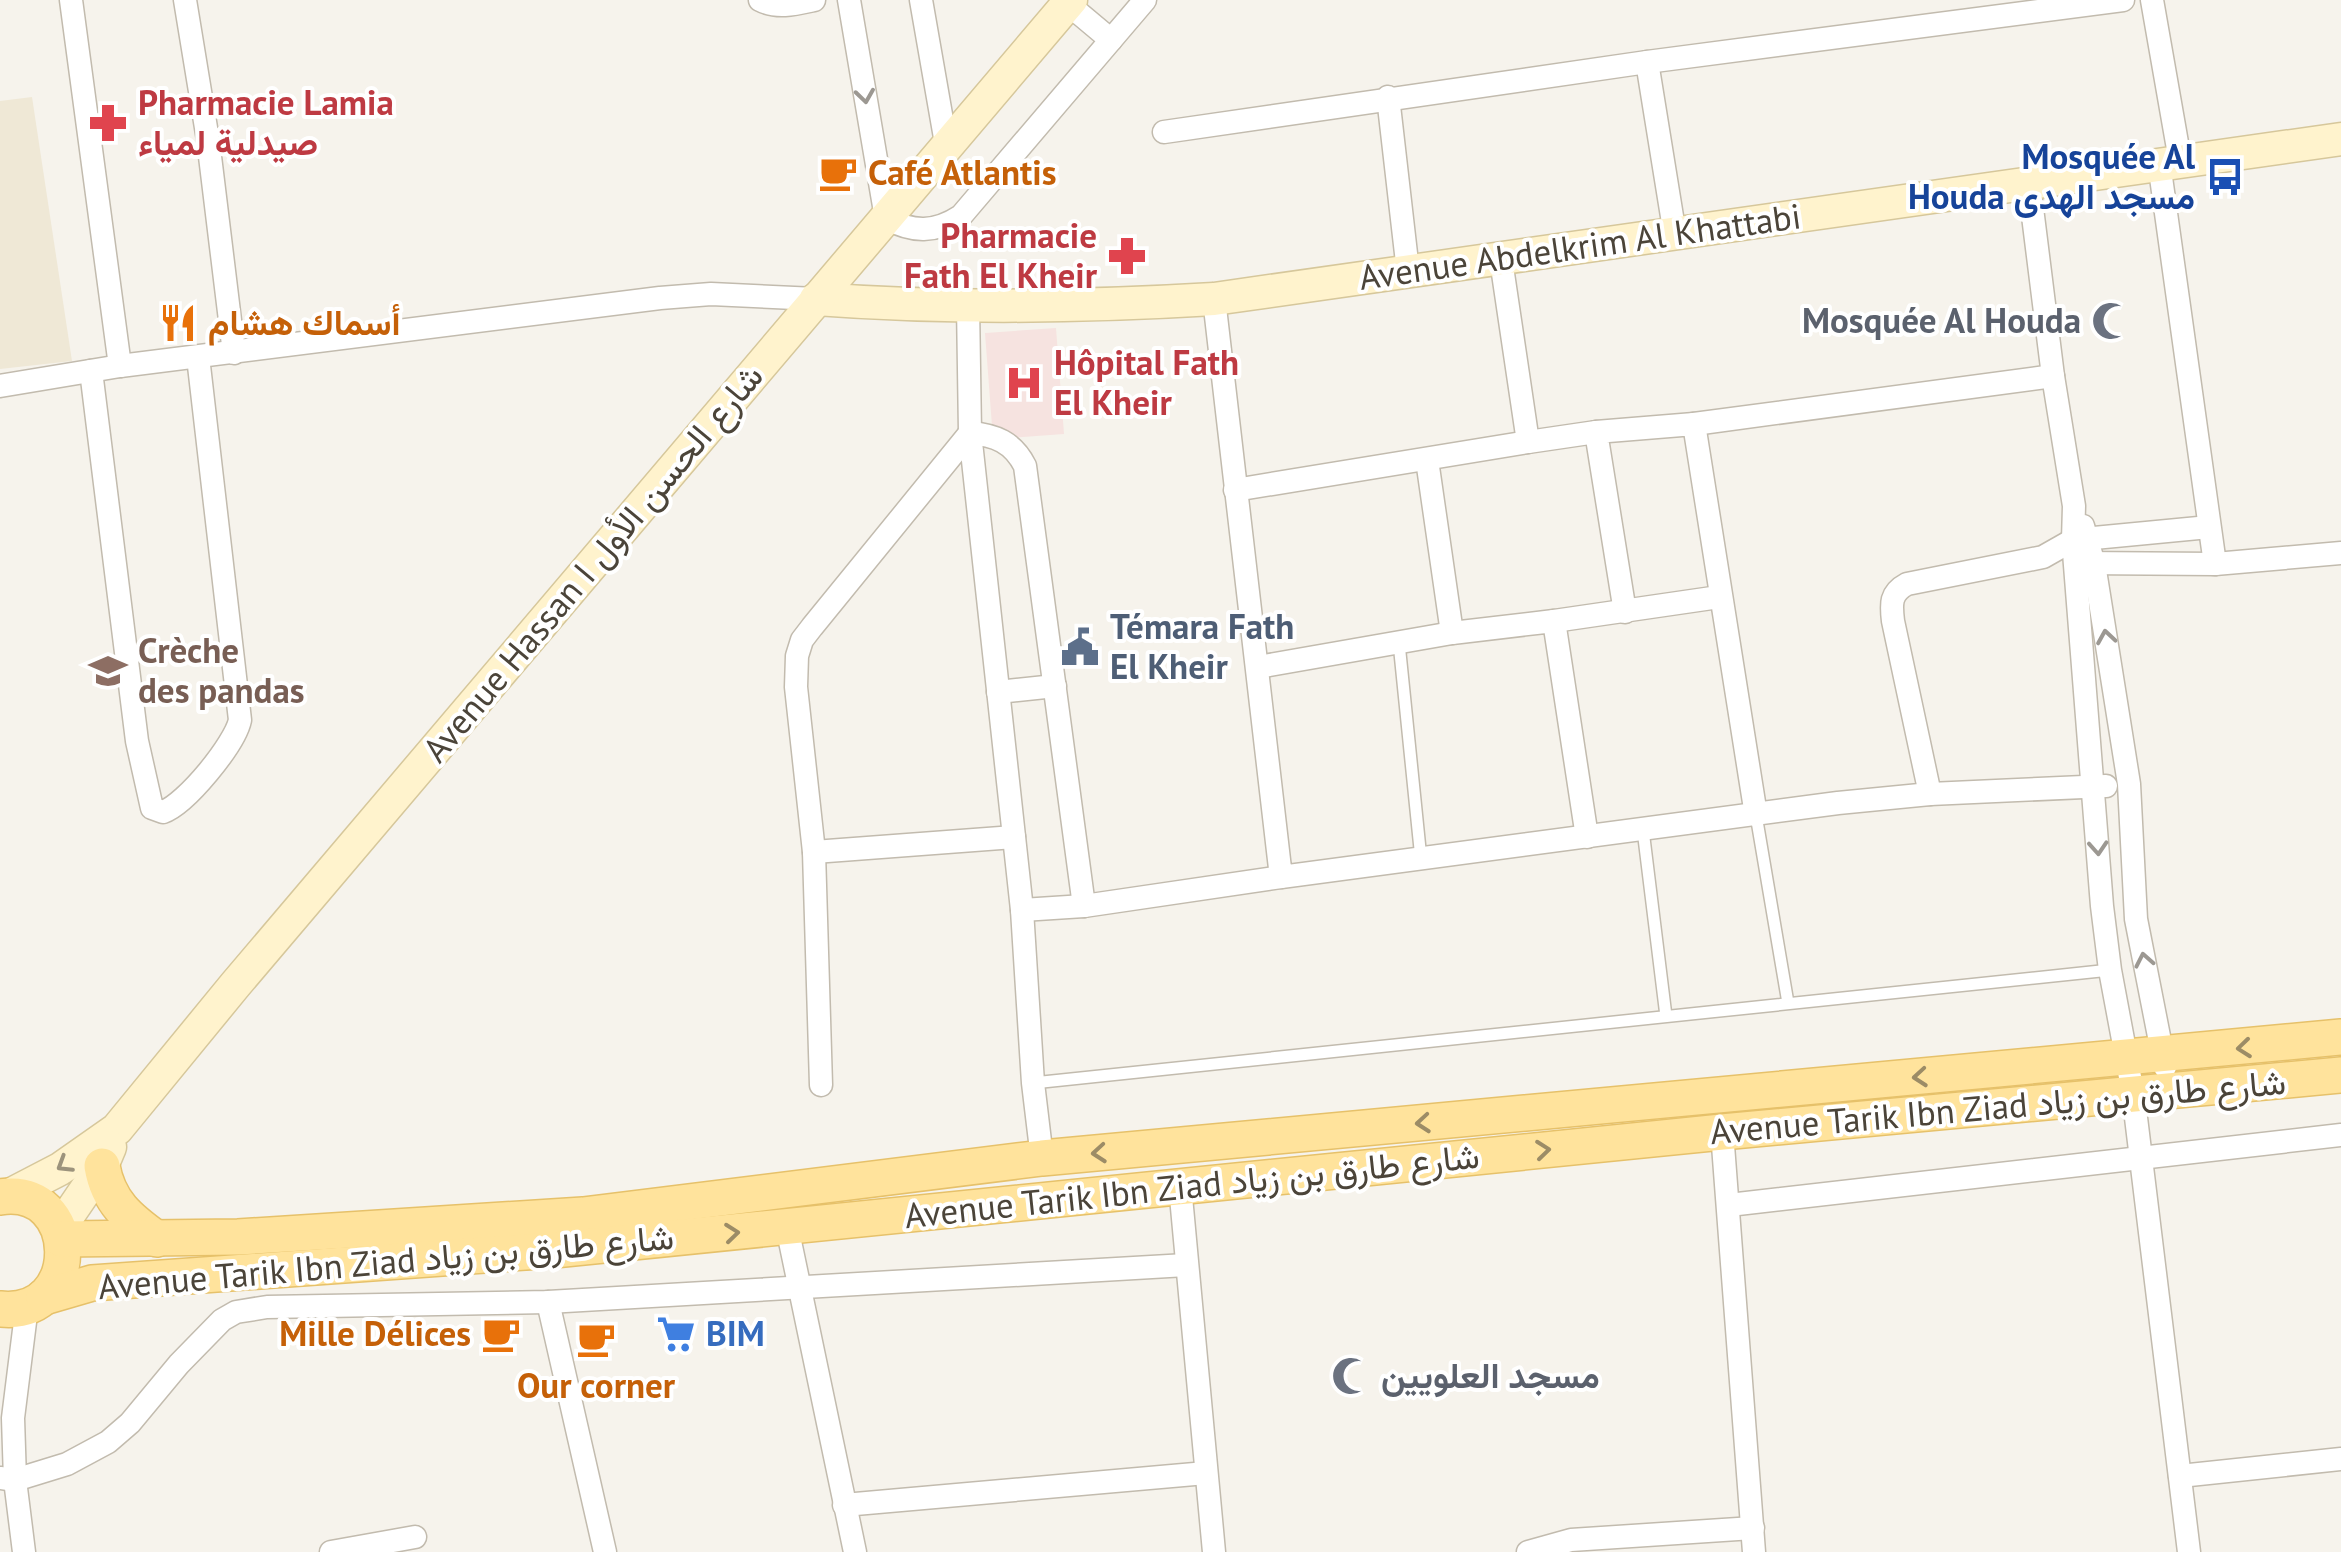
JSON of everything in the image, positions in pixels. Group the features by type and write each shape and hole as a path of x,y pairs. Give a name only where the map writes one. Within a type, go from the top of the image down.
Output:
{"main road":[{"name":"Avenue Hassan I شارع الحسن الأول","path":"4,1197 60,1169 118,1129 1070,2"},
{"name":"Avenue Abdelkrim Al Khattabi","path":"816,300 900,306 1062,306 1214,299 2341,139"},
{"name":"Avenue Tarik Ibn Ziad شارع طارق بن زياد","path":"15,1307 92,1283 554,1250 2133,1093 2166,1073 2341,1038"},
{"name":"Avenue Tarik Ibn Ziad شارع طارق بن زياد","path":"61,1234 157,1238 583,1215 1042,1158 2126,1058 2166,1073 2341,1075"},
{"name":"Avenue Hassan I شارع الحسن الأول","path":"15,1307 55,1284 62,1269 61,1234 102,1166 118,1129"},
{"path":"102,1166 105,1182 125,1216 157,1238"},
{"name":"Avenue Hassan I شارع الحسن الأول","path":"4,1197 38,1205 61,1234"}],"street":[{"path":"71,0 120,366"},
{"path":"186,0 234,353"},
{"path":"760,0 790,5 814,0"},
{"path":"849,0 886,218 917,231 945,227 962,216 1145,0"},
{"path":"921,0 947,149"},
{"path":"1164,132 1647,62 2124,0"},
{"path":"2152,0 2215,564"},
{"path":"1070,2 1111,40"},
{"path":"1647,62 1675,235"},
{"path":"1388,98 1408,271"},
{"path":"2029,184 2074,506 2129,784 2136,919 2166,1073"},
{"path":"1501,260 1528,442"},
{"path":"0,386 120,366 660,298 711,294 816,300"},
{"path":"1214,299 1282,877"},
{"path":"968,305 970,432 1022,910 1032,1083 1042,1158"},
{"path":"90,370 136,741 147,797 152,808 163,812 183,800 234,737 240,720 198,357"},
{"path":"1235,490 1596,432 1694,424 2053,376"},
{"path":"1694,424 1756,815"},
{"path":"970,432 998,437 1019,454 1024,466 1084,906"},
{"path":"821,1085 814,852 796,686 797,656 802,640 970,432"},
{"path":"1596,432 1625,612"},
{"path":"1427,460 1452,633"},
{"path":"1930,794 1893,622 1891,605 1895,592 1907,584 2208,527"},
{"path":"2082,551 2215,564 2341,553"},
{"path":"2082,551 2094,787 2110,970 2133,1093 2189,1552"},
{"path":"1258,667 1452,633 1719,597"},
{"path":"1554,621 1587,837"},
{"path":"998,692 1056,686"},
{"path":"1022,910 1084,906 1930,794 2129,784"},
{"path":"814,852 1014,837"},
{"path":"1722,1132 1754,1552"},
{"path":"1729,1206 2341,1135"},
{"path":"1180,1186 1214,1552"},
{"path":"787,1227 855,1552"},
{"path":"8,1479 67,1464 108,1442 130,1423 209,1333 236,1312 800,1290 1186,1265"},
{"path":"548,1302 606,1552"},
{"path":"15,1307 8,1479 24,1552"},
{"path":"2180,1476 2341,1458"},
{"path":"844,1505 1206,1473"},
{"path":"1528,1552 1571,1540 1753,1528"},
{"path":"332,1552 414,1537"}],"lane":[{"path":"1399,642 1422,859"},
{"path":"1756,815 1788,1003"},
{"path":"1644,830 1666,1016"},
{"path":"1032,1083 2110,970"}],"shaded area":[{"path":"32,97 72,361 0,369 0,101"},
{"name":"Hôpital Fath El Kheir","path":"1056,328 1064,434 993,439 985,333"}],"place":[{"name":"Pharmacie Lamia صيدلية لمياء","path":"108,123"},
{"name":"Café Atlantis","path":"838,173"},
{"name":"Mosquée Al Houda مسجد الهدى","path":"2225,177"},
{"name":"Pharmacie Fath El Kheir","path":"1127,256"},
{"name":"Mosquée Al Houda","path":"2111,321"},
{"name":"أسماك هشام","path":"178,323"},
{"name":"Hôpital Fath El Kheir","path":"1024,383"},
{"name":"Témara Fath El Kheir","path":"1080,647"},
{"name":"Crèche des pandas","path":"108,671"},
{"name":"Mille Délices","path":"501,1334"},
{"name":"BIM","path":"676,1334"},
{"name":"Our corner","path":"596,1339"},
{"name":"مسجد العلويين","path":"1351,1376"}]}
